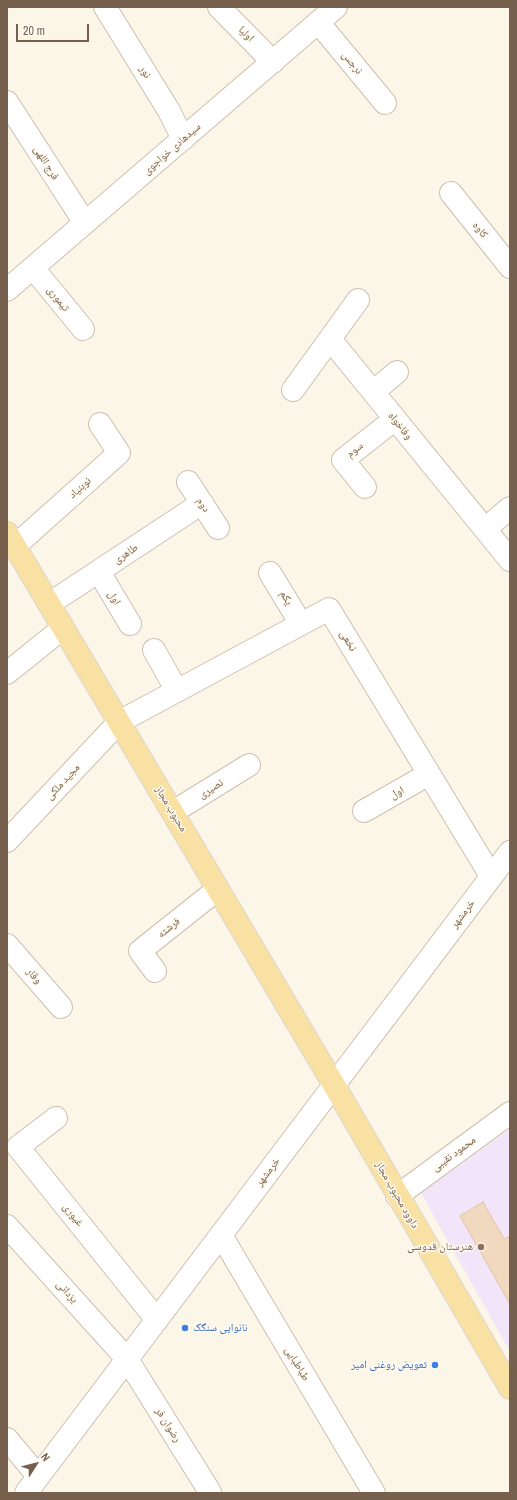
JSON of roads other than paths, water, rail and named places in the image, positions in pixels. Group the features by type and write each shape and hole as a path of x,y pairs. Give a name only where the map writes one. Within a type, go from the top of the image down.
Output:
{"main road":[{"name":"محبوب مجاز","path":"11,540 334,1085"},
{"name":"داوود محبوب مجاز","path":"334,1085 397,1196 510,1388"}],"street":[{"name":"نور","path":"105,7 169,111 183,139"},
{"name":"اولیا","path":"219,7 273,62"},
{"name":"سیدهادی خواجوی","path":"7,290 336,7"},
{"name":"نرجس","path":"318,22 385,103"},
{"name":"فرج اللهی","path":"7,102 85,223"},
{"name":"کاوه","path":"451,193 510,267"},
{"name":"تیموری","path":"33,268 83,329"},
{"path":"293,390 358,300"},
{"name":"وفاخواه","path":"330,339 510,560"},
{"path":"373,392 397,372"},
{"name":"سوم","path":"365,487 343,460 395,419"},
{"name":"نوبنیاد","path":"11,540 120,454 100,424"},
{"name":"دوم","path":"188,482 218,528"},
{"name":"طاهری","path":"49,604 202,503"},
{"path":"485,529 510,508"},
{"name":"اول","path":"98,572 130,624"},
{"name":"یکم","path":"270,573 301,624"},
{"name":"نخعی","path":"119,722 329,609 491,876"},
{"path":"7,673 63,628"},
{"path":"154,650 177,691"},
{"name":"مجید ملکی","path":"7,841 119,722"},
{"name":"نصیری","path":"173,812 249,765"},
{"name":"اول","path":"364,811 429,774"},
{"name":"خرمشهر","path":"32,1484 510,852"},
{"name":"فرشته","path":"154,971 140,951 218,889"},
{"name":"وقار","path":"7,946 60,1007"},
{"name":"محمود نقیبی","path":"397,1196 510,1113"},
{"name":"غیوری","path":"56,1118 18,1147 157,1320"},
{"name":"یزدانی","path":"7,1226 127,1359"},
{"name":"طباطبایی","path":"221,1235 374,1493"},
{"name":"رضوان فر","path":"127,1359 210,1492"},
{"path":"7,1439 32,1484"}],"place":[{"name":"هنرستان قدوسی","path":"481,1247"},
{"name":"نانوایی سنگک","path":"185,1328"},
{"name":"تعویض روغنی امیر","path":"435,1365"}]}
